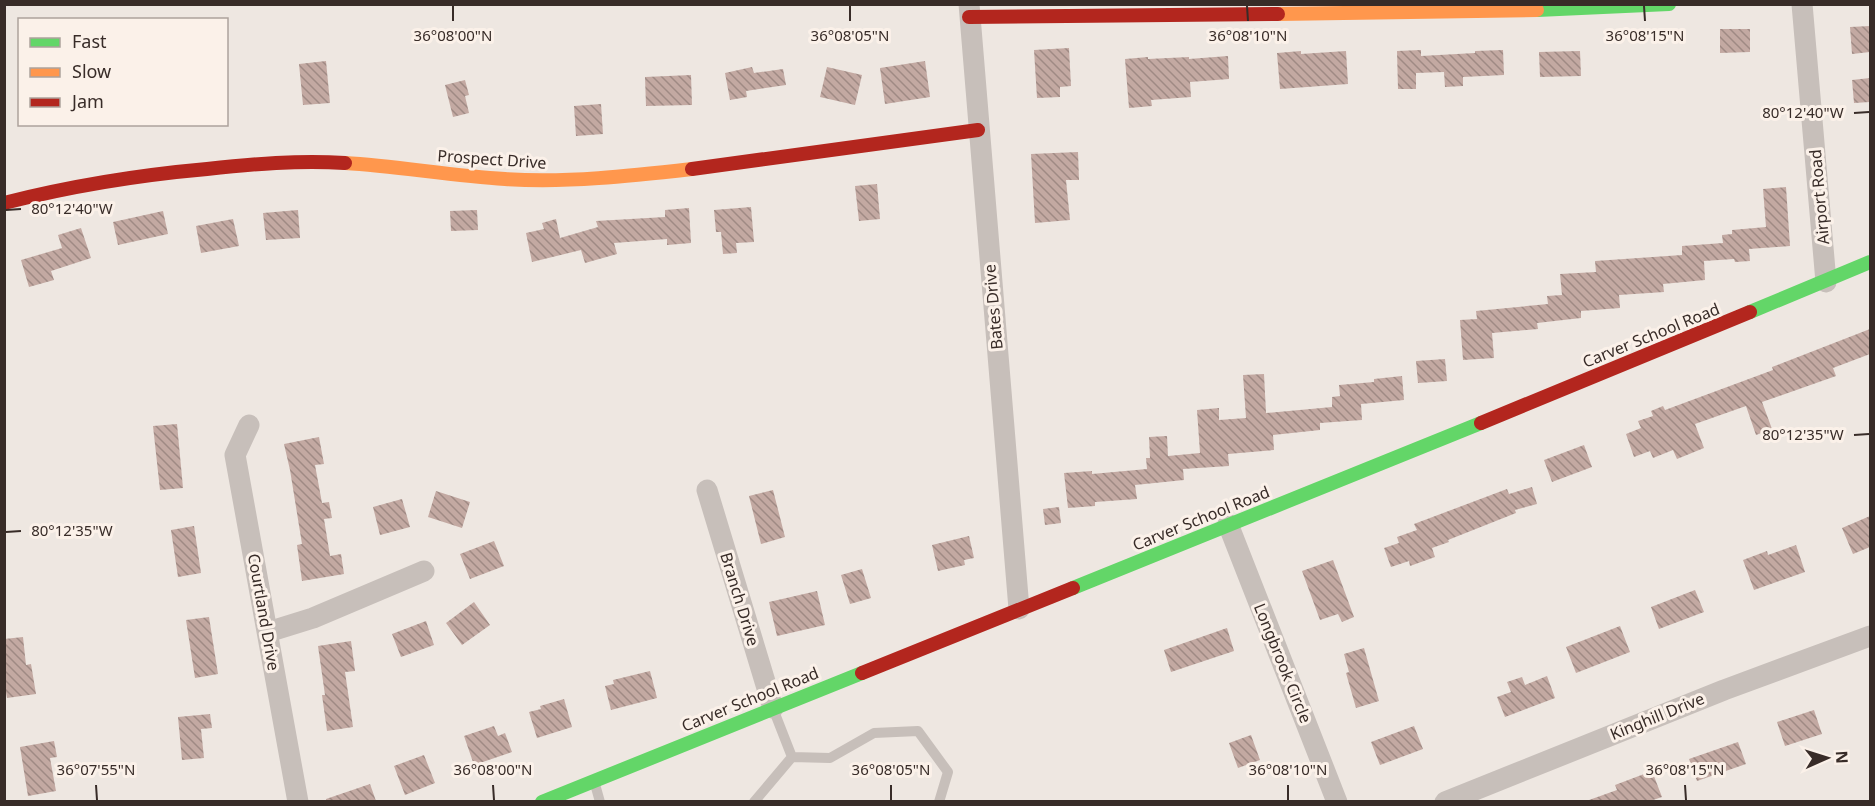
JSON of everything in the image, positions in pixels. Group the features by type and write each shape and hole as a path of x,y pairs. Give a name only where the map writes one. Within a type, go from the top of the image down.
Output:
{"street":[{"path":"969,11 1506,12 1669,4"},
{"name":"Airport Road","path":"1803,4 1826,282"},
{"name":"Bates Drive","path":"969,11 1019,609"},
{"name":"Prospect Drive","path":"4,203 98,181 293,161 332,162 504,179 559,181 739,164 978,130"},
{"name":"Carver School Road","path":"542,801 1826,282 1870,262"},
{"name":"Courtland Drive","path":"249,425 235,455 298,801"},
{"name":"Branch Drive","path":"707,490 773,708"},
{"name":"Longbrook Circle","path":"1228,524 1337,801"},
{"path":"268,632 313,618 424,571"},
{"name":"Kinghill Drive","path":"1445,801 1804,658 1870,636"}],"lane":[{"path":"773,708 792,757"},
{"path":"792,757 830,758 874,733 918,731 948,772 939,801"},
{"path":"754,801 792,757"},
{"path":"594,780 600,801"}],"building":[{"path":"1870,26 1870,52 1852,54 1850,27"},
{"path":"1720,29 1750,29 1750,52 1720,53"},
{"path":"1069,48 1071,86 1060,87 1060,97 1037,98 1034,50"},
{"path":"1421,50 1421,56 1503,50 1504,75 1463,77 1463,86 1445,87 1444,72 1416,73 1416,89 1398,89 1397,51"},
{"path":"1301,51 1301,54 1346,51 1348,84 1280,89 1277,53"},
{"path":"1580,51 1581,76 1540,77 1539,52"},
{"path":"1228,56 1229,79 1190,82 1191,97 1151,100 1152,106 1129,108 1125,59 1189,57 1189,59"},
{"path":"326,61 330,103 303,105 299,64"},
{"path":"925,61 930,97 885,104 880,68"},
{"path":"752,67 754,73 783,69 786,85 746,91 747,97 730,100 725,73"},
{"path":"827,67 862,75 855,105 820,97"},
{"path":"691,75 692,105 646,106 645,77"},
{"path":"1870,78 1870,102 1854,103 1852,80"},
{"path":"465,80 469,95 465,96 469,113 453,117 445,85"},
{"path":"601,104 603,134 576,136 574,106"},
{"path":"1078,152 1079,180 1066,180 1070,220 1035,223 1031,154"},
{"path":"877,184 880,219 859,221 855,186"},
{"path":"1786,187 1790,246 1749,249 1750,261 1735,262 1734,259 1704,261 1705,280 1663,284 1664,292 1619,295 1620,308 1581,311 1581,318 1537,323 1538,329 1492,333 1494,358 1463,360 1460,320 1477,319 1476,311 1548,304 1547,296 1562,295 1560,274 1596,272 1595,261 1682,255 1682,246 1723,243 1722,235 1732,234 1732,230 1766,227 1763,189"},
{"path":"751,207 754,242 736,243 737,253 723,254 721,232 716,232 714,210"},
{"path":"689,208 691,243 667,245 667,239 614,243 617,254 585,263 581,250 532,262 526,233 544,229 542,223 556,219 560,238 598,227 596,221 665,217 665,210"},
{"path":"298,210 300,238 266,240 263,213"},
{"path":"477,210 478,230 451,231 450,211"},
{"path":"163,211 168,234 118,245 113,222"},
{"path":"233,219 239,246 201,253 196,226"},
{"path":"81,228 91,258 51,271 54,280 29,287 21,260 62,248 58,235"},
{"path":"1870,329 1870,354 1833,368 1836,376 1762,402 1772,429 1756,435 1746,406 1695,424 1704,448 1677,459 1673,450 1653,458 1650,451 1634,457 1626,434 1641,428 1638,421 1653,416 1651,411 1663,406 1665,410 1773,370 1772,367"},
{"path":"1445,359 1447,381 1418,383 1416,361"},
{"path":"1264,374 1266,413 1332,407 1332,397 1340,396 1339,385 1374,382 1374,379 1402,376 1404,400 1361,404 1362,420 1320,423 1320,430 1273,435 1274,450 1228,454 1229,466 1183,469 1184,480 1135,485 1137,499 1095,502 1095,506 1068,508 1064,473 1092,471 1092,474 1147,469 1146,458 1150,458 1149,437 1167,436 1168,456 1200,453 1197,410 1219,408 1219,420 1246,418 1243,375"},
{"path":"177,424 183,488 160,490 153,426"},
{"path":"319,437 324,464 315,465 322,503 329,502 332,518 324,519 330,556 341,554 344,574 302,581 297,545 302,544 284,444"},
{"path":"1584,445 1592,467 1552,482 1544,460"},
{"path":"1532,487 1537,504 1515,510 1516,513 1432,548 1435,557 1410,566 1409,561 1391,567 1384,548 1399,543 1397,537 1417,530 1414,524 1507,489 1509,494"},
{"path":"773,490 785,537 761,544 749,496"},
{"path":"436,491 470,502 462,528 428,517"},
{"path":"402,499 410,527 380,535 373,507"},
{"path":"1059,507 1061,523 1045,525 1043,509"},
{"path":"1870,516 1870,547 1853,554 1842,528"},
{"path":"194,526 201,573 178,577 171,530"},
{"path":"969,536 974,558 964,560 965,565 938,571 932,545"},
{"path":"494,541 504,566 470,579 460,554"},
{"path":"1796,545 1805,572 1754,590 1743,560 1767,551 1768,555"},
{"path":"1333,560 1354,617 1342,622 1338,614 1320,620 1302,571"},
{"path":"862,569 871,598 850,604 841,575"},
{"path":"1695,590 1704,612 1659,629 1651,607"},
{"path":"817,591 825,625 777,636 769,602"},
{"path":"474,602 490,625 462,645 446,623"},
{"path":"209,617 218,674 195,678 186,620"},
{"path":"426,621 434,645 401,657 392,634"},
{"path":"1620,626 1630,652 1576,673 1566,647"},
{"path":"1227,628 1234,651 1171,672 1164,650"},
{"path":"23,637 26,665 31,664 36,694 7,698 4,681 4,639"},
{"path":"351,641 355,671 345,672 353,727 327,731 322,695 325,695 318,646"},
{"path":"1364,648 1379,701 1356,708 1346,673 1349,672 1344,654"},
{"path":"650,671 657,698 611,710 605,686 614,684 613,680"},
{"path":"1547,676 1555,698 1505,717 1497,697 1511,692 1507,682 1522,677 1525,685"},
{"path":"564,699 572,727 537,738 529,712"},
{"path":"1814,710 1822,734 1785,746 1777,722"},
{"path":"210,714 212,728 201,729 204,758 182,760 178,717"},
{"path":"494,726 498,736 505,733 512,752 474,765 464,736"},
{"path":"1414,726 1423,749 1380,765 1371,742"},
{"path":"1251,735 1260,760 1238,768 1229,743"},
{"path":"54,741 57,757 50,758 56,791 28,796 20,747"},
{"path":"1738,742 1746,764 1697,781 1689,759"},
{"path":"424,755 435,783 405,795 394,766"},
{"path":"1652,771 1662,797 1650,801 1589,801 1617,790 1615,785"},
{"path":"370,784 376,801 326,801 326,799"}],"traffic: fast":[{"path":"1537,10 1669,4"},
{"path":"1750,312 1870,262"},
{"path":"1073,588 1481,423"},
{"path":"542,802 862,673"}],"traffic: slow":[{"path":"1278,14 1537,10"},
{"path":"345,163 485,178 528,180 599,178 692,169"}],"traffic: jam":[{"path":"969,17 1278,14"},
{"path":"692,169 978,130"},
{"path":"4,203 80,186 156,174 276,163 345,163"},
{"path":"1481,423 1750,312"},
{"path":"862,673 1073,588"}]}
